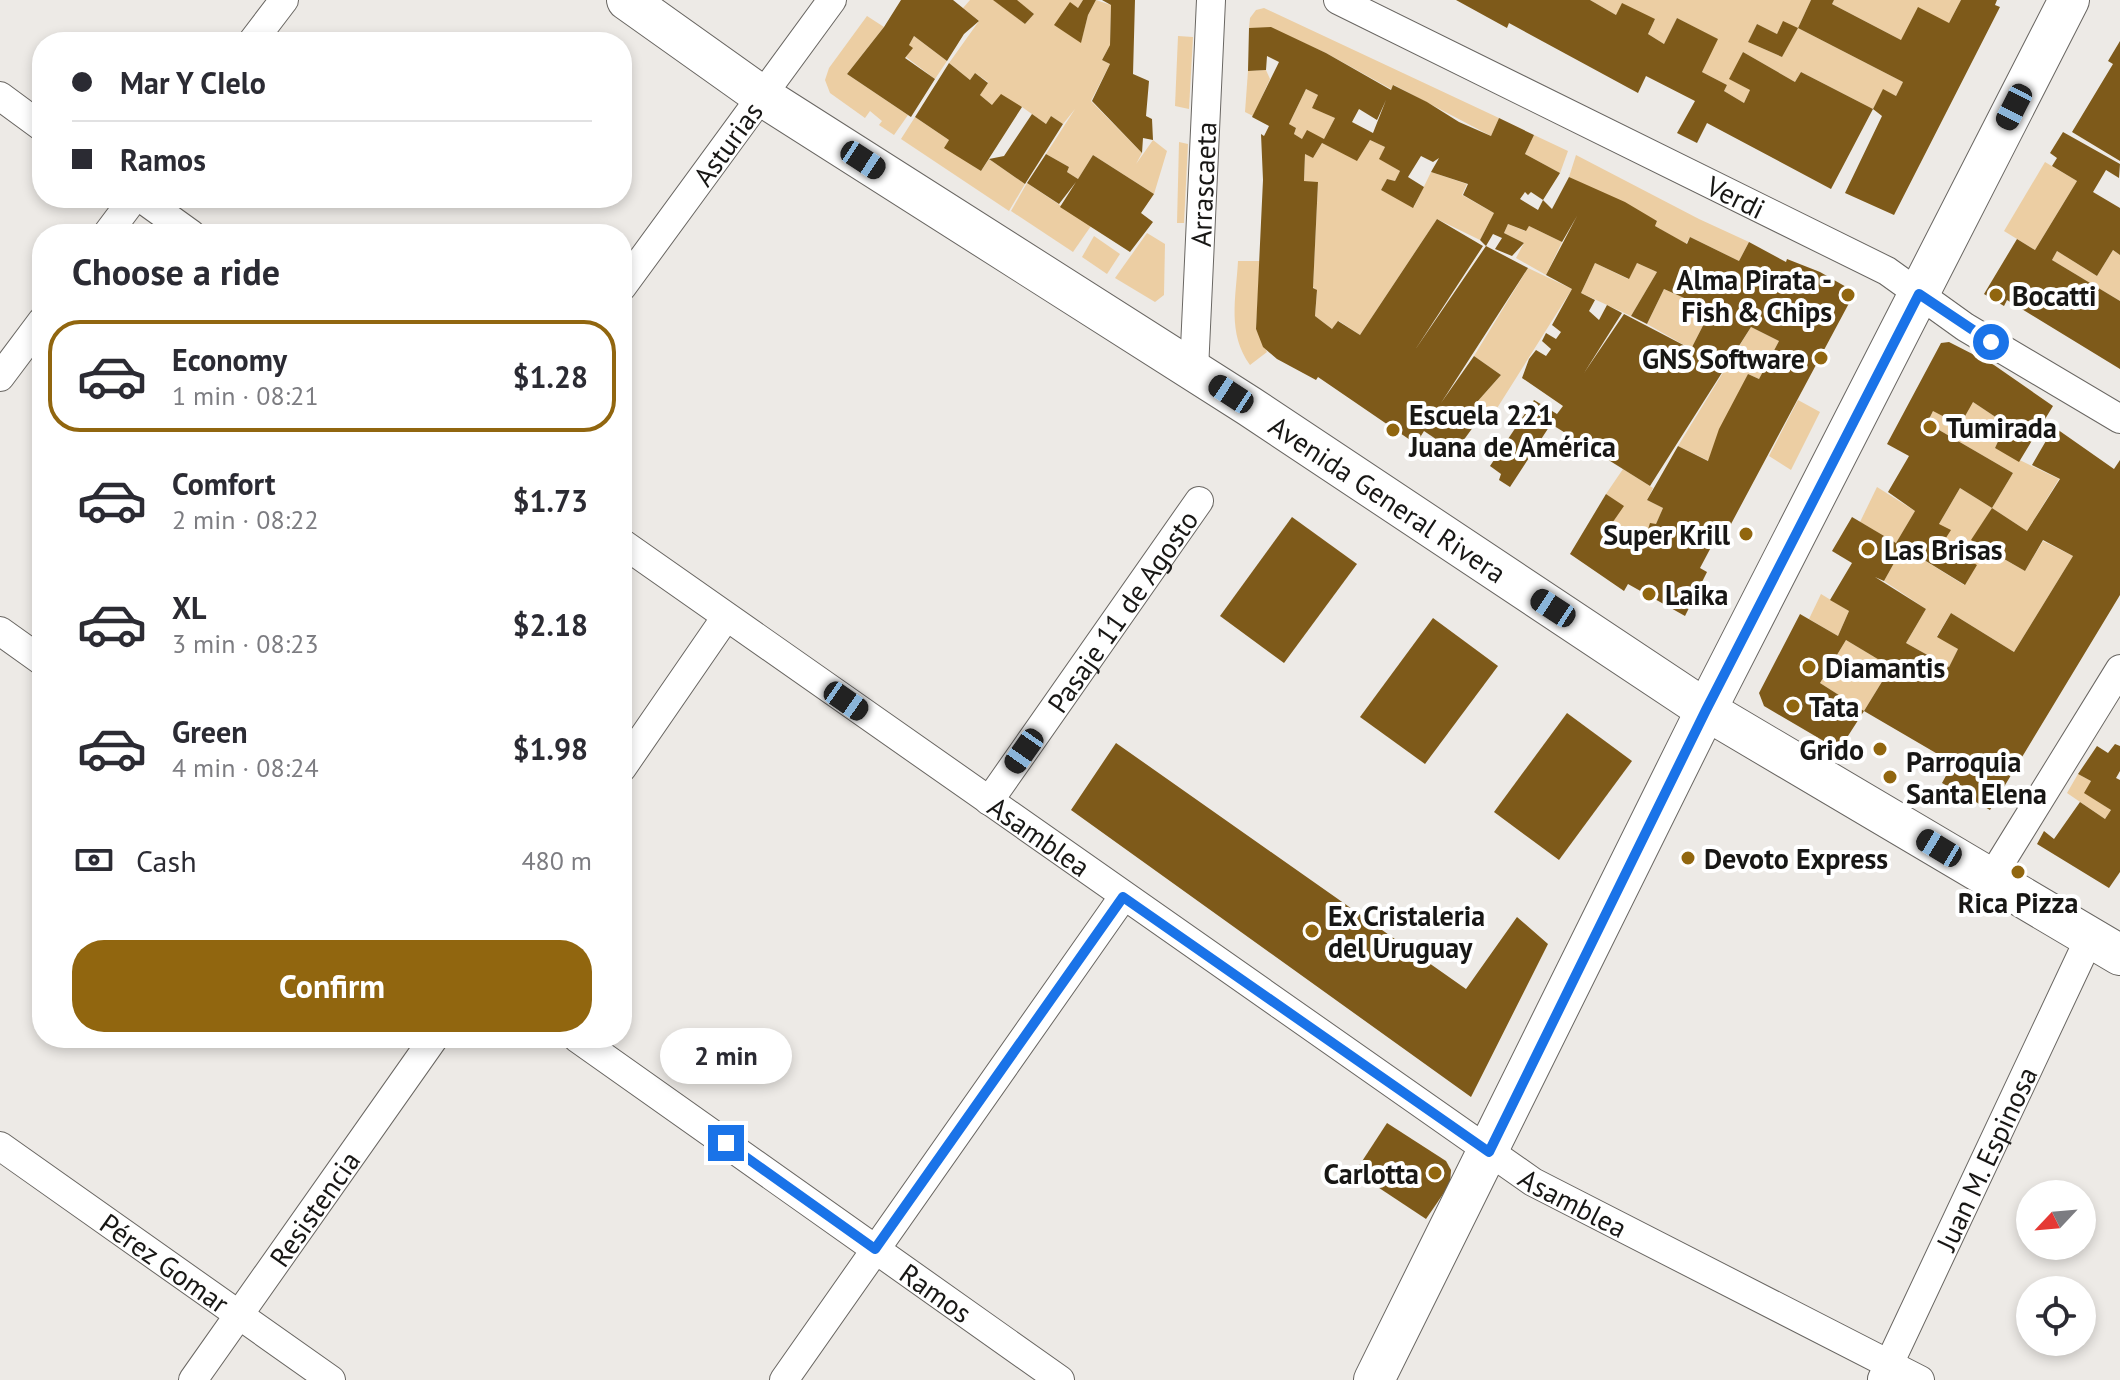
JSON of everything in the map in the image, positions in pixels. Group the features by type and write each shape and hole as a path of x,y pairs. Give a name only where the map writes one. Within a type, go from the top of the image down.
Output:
{"main road":[{"name":"Avenida General Rivera","path":"627,0 762,96 1194,370 1706,710 2105,946"},
{"path":"1374,1380 1706,710 2069,0"}],"street":[{"path":"260,32 284,0"},
{"name":"Asturias","path":"632,273 832,0"},
{"name":"Arrascaeta","path":"1194,370 1211,0"},
{"name":"Verdi","path":"1338,0 1887,271 1965,327 2120,419"},
{"path":"0,96 32,120"},
{"path":"155,208 177,224"},
{"path":"0,377 32,334"},
{"name":"Pasaje 11 de Agosto","path":"989,801 1199,501"},
{"name":"Asamblea","path":"632,550 1533,1182 1886,1372 1920,1380"},
{"path":"632,753 726,617"},
{"path":"0,631 32,654"},
{"path":"1991,878 2120,669"},
{"path":"784,1380 1123,897"},
{"name":"Juan M. Espinosa","path":"1886,1372 2105,946"},
{"name":"Resistencia","path":"193,1380 427,1048"},
{"name":"Ramos","path":"591,1048 1060,1380"},
{"name":"Pérez Gomar","path":"0,1146 331,1380"}],"shaded area":[{"path":"970,0 994,0 1025,24 1034,14 1016,0 1083,0 1078,8 1081,42 1088,15 1096,0 1111,5 1110,45 1102,60 1110,64 1091,101 1142,153 1136,164 1153,140 1167,151 1154,194 1093,155 1078,179 1067,172 1069,167 1046,154 1075,109 1063,124 1051,116 1046,124 1022,107 992,105 980,95 988,82 975,73 970,80 949,63 979,21 963,8"},
{"path":"1590,0 1811,0 1798,28 1903,82 1896,96 1883,90 1873,109 1801,72 1795,82 1743,52 1730,79 1750,90 1744,103 1724,91 1727,85 1702,72 1717,39 1677,18 1664,44 1648,34 1655,19 1616,15","holes":["1783,22 1797,28 1782,57 1748,42 1757,24 1777,34"]},
{"path":"1834,0 1961,0 1949,23 1901,40 1832,4"},
{"path":"1264,8 1499,118 1491,136 1394,85 1391,89 1326,53 1271,28 1249,28 1250,18 1256,10"},
{"path":"867,16 884,27 847,74 908,115 894,135 879,125 882,121 870,111 865,118 830,93 825,80 829,68"},
{"path":"914,36 947,61 935,79 906,57 912,48 909,45"},
{"path":"1178,36 1193,37 1189,109 1175,106"},
{"path":"1266,70 1270,79 1253,116 1245,112 1248,71"},
{"path":"1306,89 1318,95 1313,108 1335,118 1324,139 1302,139 1294,134 1296,128 1289,124"},
{"path":"915,117 949,140 945,147 981,171 989,159 1025,184 1009,211 901,139"},
{"path":"1534,135 1568,151 1560,173 1525,154"},
{"path":"1370,140 1385,147 1380,159 1400,171 1395,181 1387,179 1381,190 1414,207 1431,172 1467,184 1462,195 1494,213 1480,240 1437,219 1360,335 1339,321 1332,329 1315,316 1317,291 1313,287 1318,183 1304,181 1305,154 1313,158 1322,143 1357,160"},
{"path":"1179,142 1188,144 1184,223 1177,223"},
{"path":"1576,155 1749,242 1739,261 1690,237 1686,244 1655,226 1657,221 1569,177"},
{"path":"2045,162 2077,181 2035,250 2004,231"},
{"path":"1027,183 1091,226 1073,252 1011,211"},
{"path":"1508,224 1525,231 1529,226 1562,242 1546,275 1516,258 1524,243 1504,233"},
{"path":"1147,233 1165,244 1164,295 1155,302 1115,278"},
{"path":"1094,236 1120,254 1107,274 1082,257"},
{"path":"2113,250 2120,255 2120,301 2052,260 2057,251 2097,276"},
{"path":"1238,261 1260,261 1256,329 1267,352 1250,365 1236,328"},
{"path":"1595,263 1628,279 1637,263 1657,272 1631,316 1581,293"},
{"path":"1528,268 1572,289 1494,413 1477,402 1501,375 1474,356"},
{"path":"1664,289 1711,310 1691,349 1647,324"},
{"path":"1751,327 1779,341 1759,379 1748,374 1709,461 1678,446"},
{"path":"1798,400 1820,412 1791,470 1769,456"},
{"path":"1973,402 2006,424 1995,448 2059,479 2027,531 1992,508 2013,473 1927,423 1933,411"},
{"path":"1623,469 1653,488 1647,500 1663,508 1644,542 1627,534 1623,539 1608,529 1623,506 1606,494"},
{"path":"1877,487 1915,511 1896,543 1860,522"},
{"path":"1960,488 1992,508 1972,541 2025,571 2043,541 2073,556 2014,652 1951,613 1937,636 1958,649 1949,667 1906,643 1926,609 1884,581 1903,547 1964,585 1976,565 1942,544 1939,524"},
{"path":"1821,594 1849,611 1838,636 1809,619"},
{"path":"1846,640 1891,667 1864,711 1820,683"},
{"path":"2078,774 2091,781 2085,793 2111,810 2105,819 2067,793"}],"building":[{"path":"901,0 953,0 979,21 964,34 947,61 914,36 909,45 913,48 905,58 935,79 911,117 847,74"},
{"path":"993,0 1017,0 1034,14 1025,24"},
{"path":"1083,0 1096,0 1088,15 1081,43 1054,25 1070,2 1078,8"},
{"path":"1102,0 1135,0 1133,74 1149,81 1146,116 1152,119 1153,140 1143,138 1142,153 1092,101 1110,64 1102,60 1110,45 1111,5"},
{"path":"1456,0 1590,0 1616,15 1622,3 1655,19 1648,34 1664,44 1677,18 1718,39 1702,72 1727,85 1724,91 1744,103 1750,90 1729,79 1743,52 1795,82 1801,72 1873,109 1831,189 1707,123 1697,143 1677,133 1695,101 1646,76 1638,93 1509,23 1507,28"},
{"path":"1811,0 1834,0 1832,4 1901,40 1918,7 1949,23 1961,0 1997,0 1995,5 2000,7 1894,215 1845,193 1882,116 1873,109 1883,89 1896,96 1903,82 1798,28"},
{"path":"1783,21 1798,28 1782,57 1748,42 1757,24 1777,34"},
{"path":"1271,27 1326,53 1391,90 1393,85 1491,136 1499,118 1534,135 1525,154 1560,173 1543,200 1552,209 1569,177 1625,202 1657,221 1655,226 1687,244 1690,237 1739,261 1749,242 1786,262 1787,259 1820,272 1855,292 1723,539 1717,536 1700,568 1707,572 1685,616 1628,584 1624,591 1570,554 1606,494 1624,506 1608,529 1623,539 1627,533 1644,542 1650,523 1656,524 1663,508 1647,500 1678,446 1708,461 1719,429 1748,374 1759,379 1779,341 1751,327 1650,486 1551,424 1510,487 1499,480 1501,474 1490,466 1534,400 1557,414 1563,406 1522,378 1536,350 1546,356 1551,349 1542,341 1546,333 1556,339 1561,332 1552,325 1572,289 1546,275 1577,216 1562,242 1529,226 1526,231 1508,224 1504,233 1524,243 1512,256 1495,249 1502,238 1493,234 1486,246 1528,268 1441,403 1474,356 1501,375 1477,402 1487,408 1455,452 1424,431 1416,444 1318,377 1316,380 1277,359 1263,347 1256,329 1263,180 1261,134 1264,136 1269,126 1252,117 1279,62 1267,56 1266,70 1248,71 1249,28","holes":["1306,89 1318,95 1312,108 1335,118 1324,139 1307,130 1302,139 1294,134 1296,128 1289,124","1386,100 1373,133 1352,122 1359,109 1377,120","1370,140 1385,147 1379,159 1400,171 1395,181 1387,179 1381,190 1413,208 1424,187 1408,177 1421,156 1433,162 1439,158 1431,172 1468,184 1463,195 1494,213 1480,240 1486,246 1415,350 1483,246 1437,219 1360,335 1338,321 1332,329 1315,316 1317,290 1313,288 1318,182 1304,181 1305,154 1313,158 1322,143 1357,161","1525,192 1528,195 1531,192 1543,200 1538,210 1520,199","1595,263 1629,279 1637,263 1657,272 1631,316 1647,324 1664,289 1711,310 1691,349 1624,314 1584,373 1622,313 1607,305 1599,320 1589,311 1595,300 1581,293"]},
{"path":"2120,41 2120,161 2072,132 2113,64 2108,61"},
{"path":"949,63 970,80 975,73 988,83 980,95 992,105 1001,94 1022,107 981,171 944,148 949,140 915,117"},
{"path":"1032,114 1046,124 1051,116 1063,124 1025,184 989,159 1004,156"},
{"path":"2063,132 2120,164 2119,178 2106,170 2093,192 2120,208 2120,255 2113,250 2097,276 2057,251 2052,260 2120,301 2120,369 2007,300 2004,306 1984,294 2017,239 2035,250 2077,181 2052,166 2057,158 2050,153"},
{"path":"1046,154 1069,167 1067,172 1078,179 1093,155 1154,194 1141,213 1153,222 1130,252 1060,207 1076,182 1059,204 1027,183"},
{"path":"1949,342 1994,365 2053,406 2019,462 1995,448 2006,424 1973,402 1960,425 1933,411 1927,423 2013,473 1992,508 2027,531 2060,479 2032,465 2054,427 2114,469 2120,460 2120,595 1990,810 1942,783 1953,763 1864,711 1839,750 1764,706 1759,693 1800,614 1838,636 1849,611 1830,600 1852,563 1832,551 1852,517 1896,543 1915,511 1888,492 1909,456 1887,444 1941,343","holes":["1960,488 1992,508 1971,540 2025,571 2043,540 2073,556 2014,652 1951,613 1937,637 1958,649 1949,667 1906,643 1926,609 1875,577 1884,581 1903,547 1965,585 1977,565 1942,544 1951,530 1939,524","1846,640 1891,667 1864,711 1820,683"]},
{"path":"1292,517 1357,564 1284,663 1220,616"},
{"path":"1433,618 1498,666 1425,764 1360,717"},
{"path":"1567,713 1632,761 1559,860 1494,812"},
{"name":"Ex Cristaleria del Uruguay","path":"1116,743 1466,989 1517,917 1548,944 1471,1097 1071,810"},
{"path":"2115,744 2120,746 2120,771 2116,778 2120,780 2120,872 2109,888 2037,844 2044,831 2054,839 2080,802 2105,819 2111,810 2084,793 2091,781 2078,774 2097,746 2108,753"},
{"path":"1387,1123 1446,1161 1451,1170 1450,1184 1426,1219 1355,1172"}],"place":[{"name":"Alma Pirata - Fish & Chips","path":"1848,295"},
{"name":"Bocatti","path":"1996,295"},
{"name":"GNS Software","path":"1821,358"},
{"name":"Tumirada","path":"1930,427"},
{"name":"Escuela 221 Juana de América","path":"1393,430"},
{"name":"Super Krill","path":"1746,534"},
{"name":"Las Brisas","path":"1868,549"},
{"name":"Laika","path":"1649,594"},
{"name":"Diamantis","path":"1809,667"},
{"name":"Tata","path":"1793,706"},
{"name":"Grido","path":"1880,749"},
{"name":"Parroquia Santa Elena","path":"1890,777"},
{"name":"Devoto Express","path":"1688,858"},
{"name":"Rica Pizza","path":"2018,872"},
{"name":"Ex Cristaleria del Uruguay","path":"1312,931"},
{"name":"Carlotta","path":"1435,1173"}],"route":[{"path":"726,1143 875,1249 1123,897 1489,1152 1706,710 1919,294 1991,342"}]}
